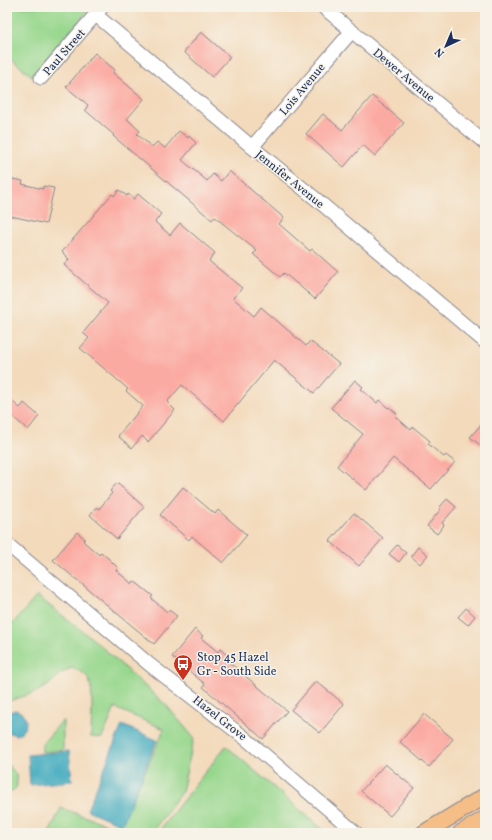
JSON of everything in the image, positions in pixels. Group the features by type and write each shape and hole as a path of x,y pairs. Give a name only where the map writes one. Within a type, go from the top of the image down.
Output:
{"main road":[{"path":"424,833 485,796"},
{"path":"460,833 485,819"}],"street":[{"name":"Dewer Avenue","path":"323,7 485,143"},
{"name":"Paul Street","path":"42,78 99,11"},
{"name":"Jennifer Avenue","path":"99,11 252,147 485,342"},
{"name":"Lois Avenue","path":"252,147 352,30"},
{"name":"Hazel Grove","path":"7,544 150,665 245,738 356,833"}],"green space":[{"path":"7,7 91,7 32,76 7,56"},
{"path":"37,596 94,640 166,705 194,738 182,791 155,828 149,833 49,833 61,808 120,829 164,729 115,708 102,738 91,737 92,697 89,682 84,674 71,668 60,674 49,685 36,692 7,702 7,630"},
{"path":"63,720 63,750 42,752 42,744"},
{"path":"226,746 327,833 157,833"},
{"path":"7,764 16,774 17,786 14,790 7,793"}],"water":[{"path":"15,710 23,714 26,722 26,726 21,733 16,735 7,732 7,713"},
{"path":"122,725 157,740 122,825 87,810"},
{"path":"69,751 72,781 30,785 28,755"}],"building":[{"path":"201,32 230,57 212,77 184,52"},
{"path":"95,53 115,70 113,73 144,99 127,119 140,131 137,134 152,147 157,142 165,148 179,131 188,138 189,136 196,143 182,160 207,181 213,174 221,181 229,171 284,218 279,224 310,251 312,249 338,272 315,299 284,273 280,277 253,254 257,251 215,217 212,220 113,136 114,135 85,110 88,105 66,87"},
{"path":"372,96 404,123 375,156 363,145 344,167 306,134 323,114 342,130"},
{"path":"12,179 23,181 22,184 43,189 43,186 54,188 46,224 7,215 7,203"},
{"path":"119,190 127,196 128,194 134,199 138,194 161,214 155,222 170,235 180,223 215,253 209,261 242,288 233,298 254,316 261,307 306,346 310,341 339,364 314,393 274,360 224,421 182,385 167,402 175,410 148,442 142,436 132,448 118,436 143,406 126,391 128,389 80,348 89,338 83,333 108,303 64,265 69,259 62,252 112,194 114,196"},
{"path":"355,380 363,387 361,389 377,403 379,400 388,408 389,407 397,414 395,416 411,430 413,427 430,441 428,444 444,457 446,455 455,462 431,489 393,458 366,490 337,466 363,434 331,408"},
{"path":"7,397 20,408 24,403 39,416 28,430 13,417 7,424"},
{"path":"485,420 485,449 470,437"},
{"path":"117,483 144,507 117,539 90,515 96,507 99,509 112,493 110,491"},
{"path":"183,487 215,514 218,510 247,535 223,563 192,536 189,540 160,515"},
{"path":"447,499 456,507 442,523 444,525 437,534 427,526"},
{"path":"354,513 383,538 359,566 330,541"},
{"path":"77,532 85,539 83,541 99,555 101,552 109,559 118,568 116,570 132,584 134,581 153,596 151,598 167,612 169,610 177,616 154,644 53,560"},
{"path":"397,545 406,553 399,562 389,554"},
{"path":"418,547 428,555 420,564 411,556"},
{"path":"466,608 475,616 468,625 458,617"},
{"path":"195,629 203,636 201,638 218,652 220,649 228,656 225,659 287,711 263,739 203,687 205,684 172,657"},
{"path":"316,681 344,704 320,733 291,710"},
{"path":"424,714 453,739 429,767 400,742"},
{"path":"385,764 414,788 390,816 361,791"}],"place":[{"name":"Stop 45 Hazel Gr - South Side","path":"183,681"}]}
